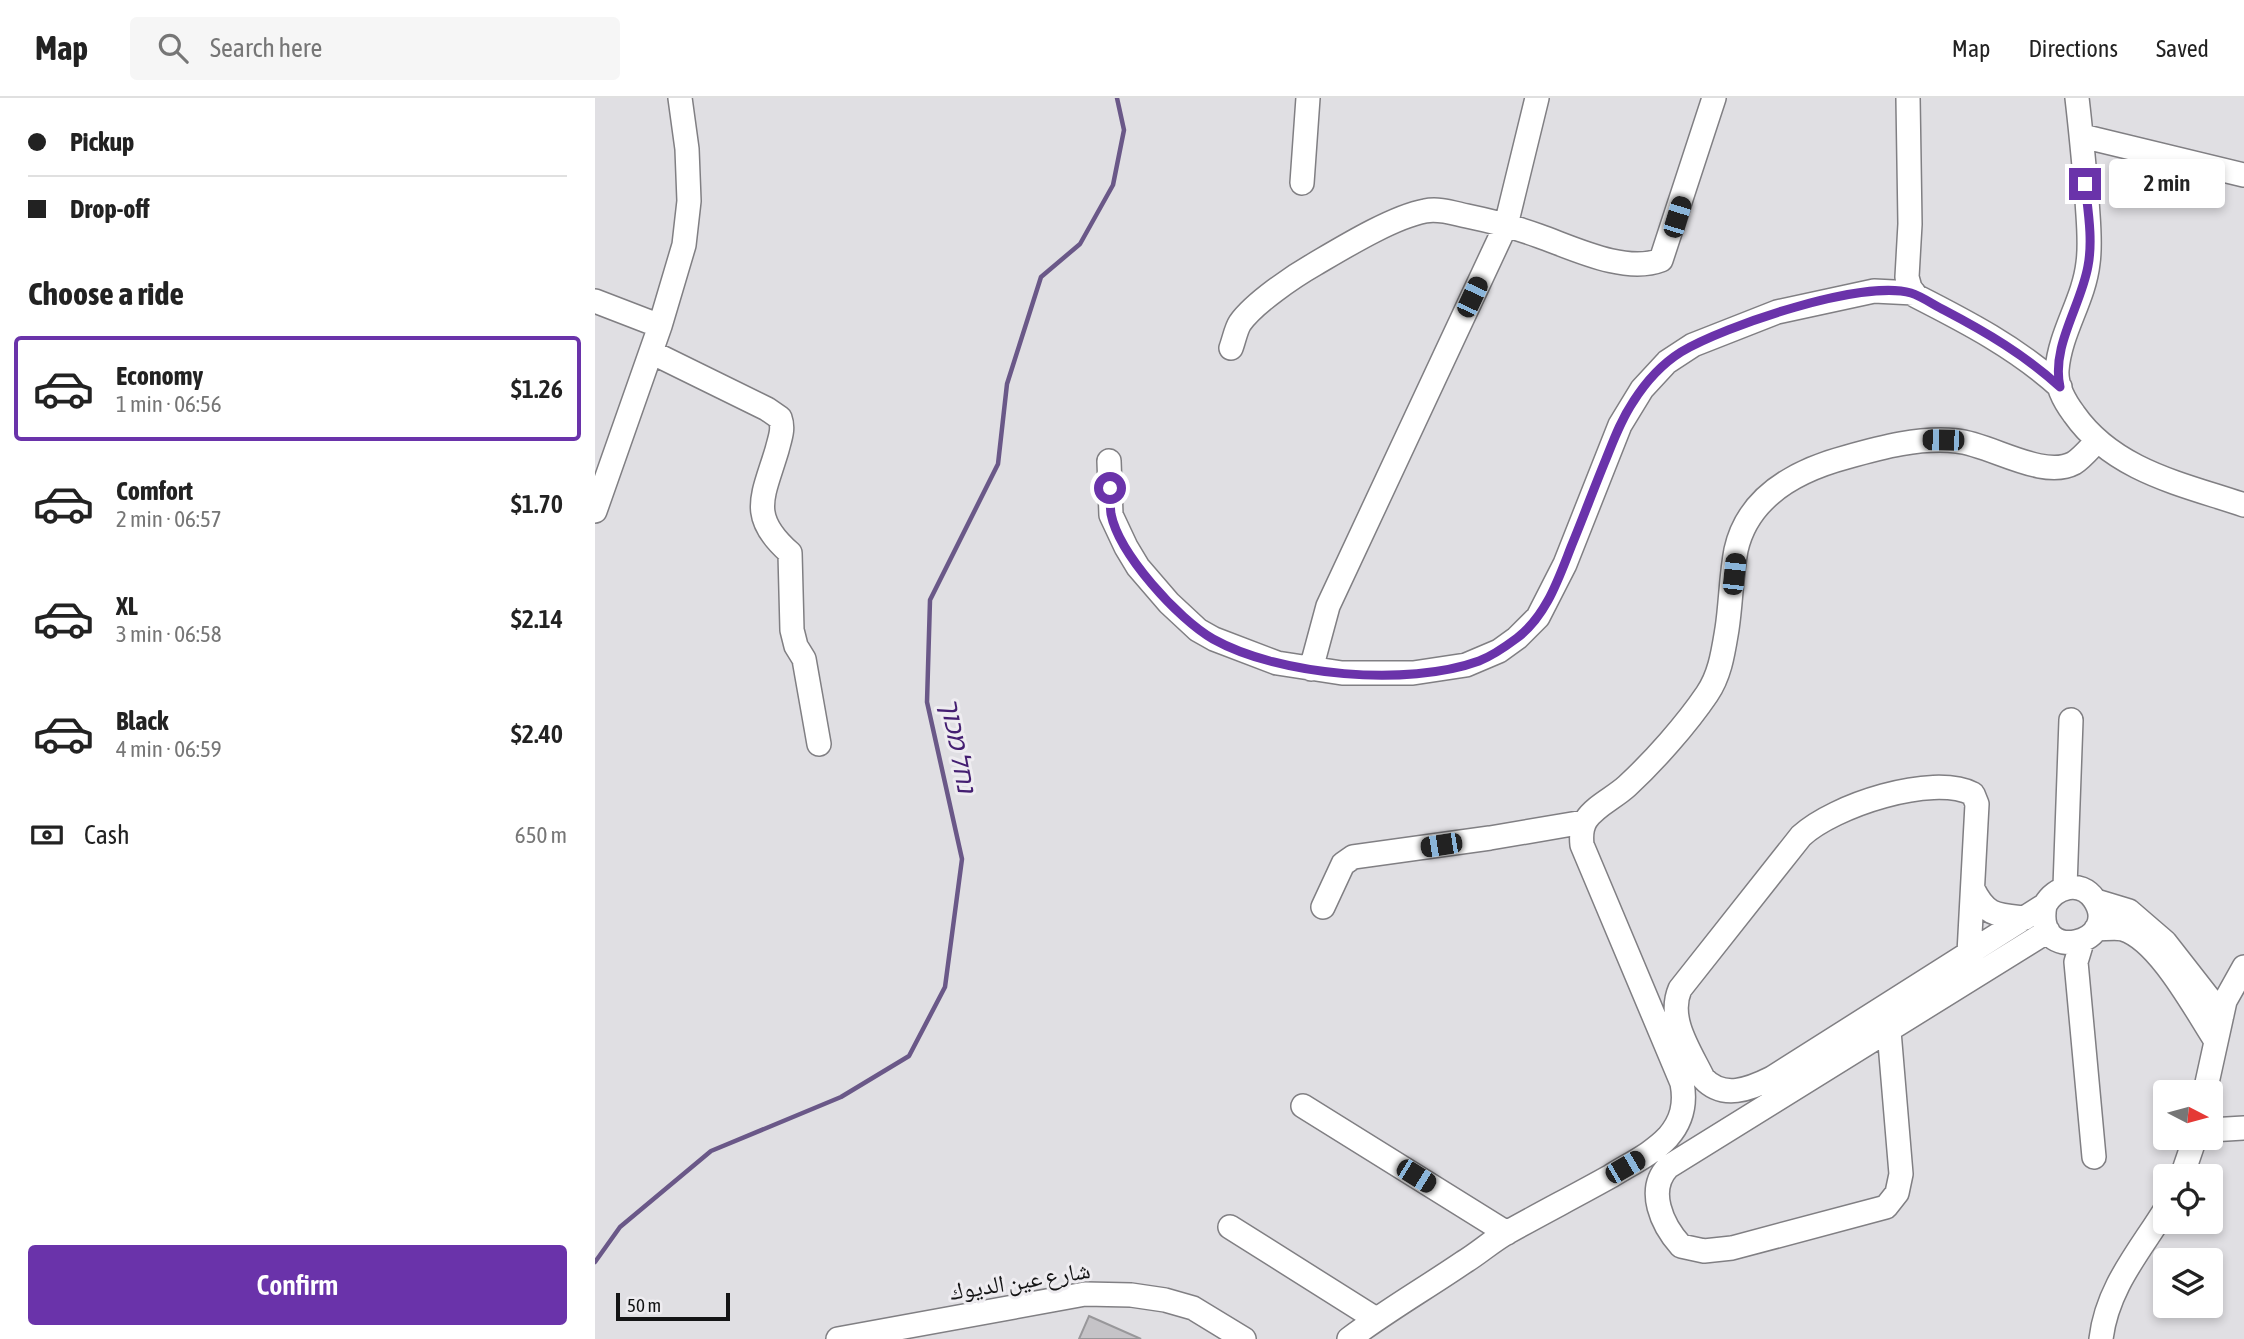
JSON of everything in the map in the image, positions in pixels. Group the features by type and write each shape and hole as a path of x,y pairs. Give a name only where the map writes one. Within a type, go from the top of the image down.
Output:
{"street":[{"path":"595,511 660,326 684,245 689,201 687,149 680,98"},
{"path":"1302,183 1308,98"},
{"path":"1311,669 1328,606 1506,225 1537,98"},
{"path":"1231,348 1239,324 1277,290 1305,270 1351,243 1426,210 1445,211 1506,225 1592,255 1623,262 1652,264 1661,261 1714,98"},
{"path":"1908,98 1910,224 1907,277 1914,293"},
{"path":"2077,98 2082,136 2089,262 2082,292 2059,356 2057,374 2060,387 2067,403 2097,441 2143,471 2242,503"},
{"path":"2082,136 2244,174"},
{"path":"1109,461 1111,515 1138,567 1175,609 1198,630 1227,646 1277,663 1354,674 1413,673 1467,665 1499,651 1531,626 1546,605 1565,564 1620,425 1642,389 1667,362 1693,345 1777,312 1874,291 1914,293 2032,362 2060,387"},
{"path":"595,301 660,326"},
{"path":"651,352 780,418 781,434 765,489 762,512 766,527 773,538 790,553 792,630 796,646 804,659 819,744"},
{"path":"1349,1339 1507,1233 1648,1154 1676,1127 1683,1111 1685,1097 1682,1083 1582,845 1581,832 1584,822 1646,768 1718,676 1736,549 1746,524 1759,505 1784,482 1798,474 1846,457 1929,440 1958,440 1984,446 2032,464 2058,467 2075,463 2097,441"},
{"path":"2065,887 2071,720"},
{"path":"1969,953 1977,804 1973,794 1963,789 1948,787 1909,791 1864,803 1824,820 1801,836 1681,989 1676,999 1678,1023 1703,1078 1708,1083 1719,1089 1733,1091 1750,1089 1772,1078 2045,905"},
{"path":"1323,906 1343,864 1353,857 1584,822"},
{"path":"2216,1041 2148,943 2120,928 2063,943 2048,931 2044,923 2045,905 2049,897 2065,887 2083,889 2096,901 2129,911 2165,942 2222,1015"},
{"path":"1973,889 1987,910 2025,918"},
{"path":"2094,1157 2076,962 2099,920 2096,901"},
{"path":"1889,1031 1901,1174 1897,1193 1885,1206 1732,1248 1704,1251 1681,1246 1667,1224 1656,1189 1668,1167 2048,931"},
{"path":"2208,1080 2225,1001 2244,967"},
{"path":"1303,1106 1507,1233"},
{"path":"2223,1129 2244,1128"},
{"path":"1230,1227 1376,1319"},
{"path":"2101,1339 2112,1294 2153,1229"},
{"name":"شارع عين الديوك","path":"838,1339 1085,1294 1131,1295 1165,1300 1193,1308 1244,1339"}],"building":[{"path":"1089,1316 1141,1339 1079,1339"}],"waterway":[{"name":"נחל מכוך","path":"595,1262 620,1227 711,1151 841,1097 909,1056 945,987 962,859 927,702 930,600 998,464 1007,384 1041,277 1080,244 1113,185 1124,130 1117,98"}],"route":[{"path":"1110,488 1111,515 1138,567 1181,615 1198,630 1227,646 1277,663 1342,673 1413,673 1467,665 1499,651 1531,626 1538,617 1565,564 1620,425 1632,402 1667,362 1693,345 1777,312 1848,295 1874,291 1914,293 2032,362 2060,387 2057,374 2059,356 2082,292 2089,262 2085,184"}]}
